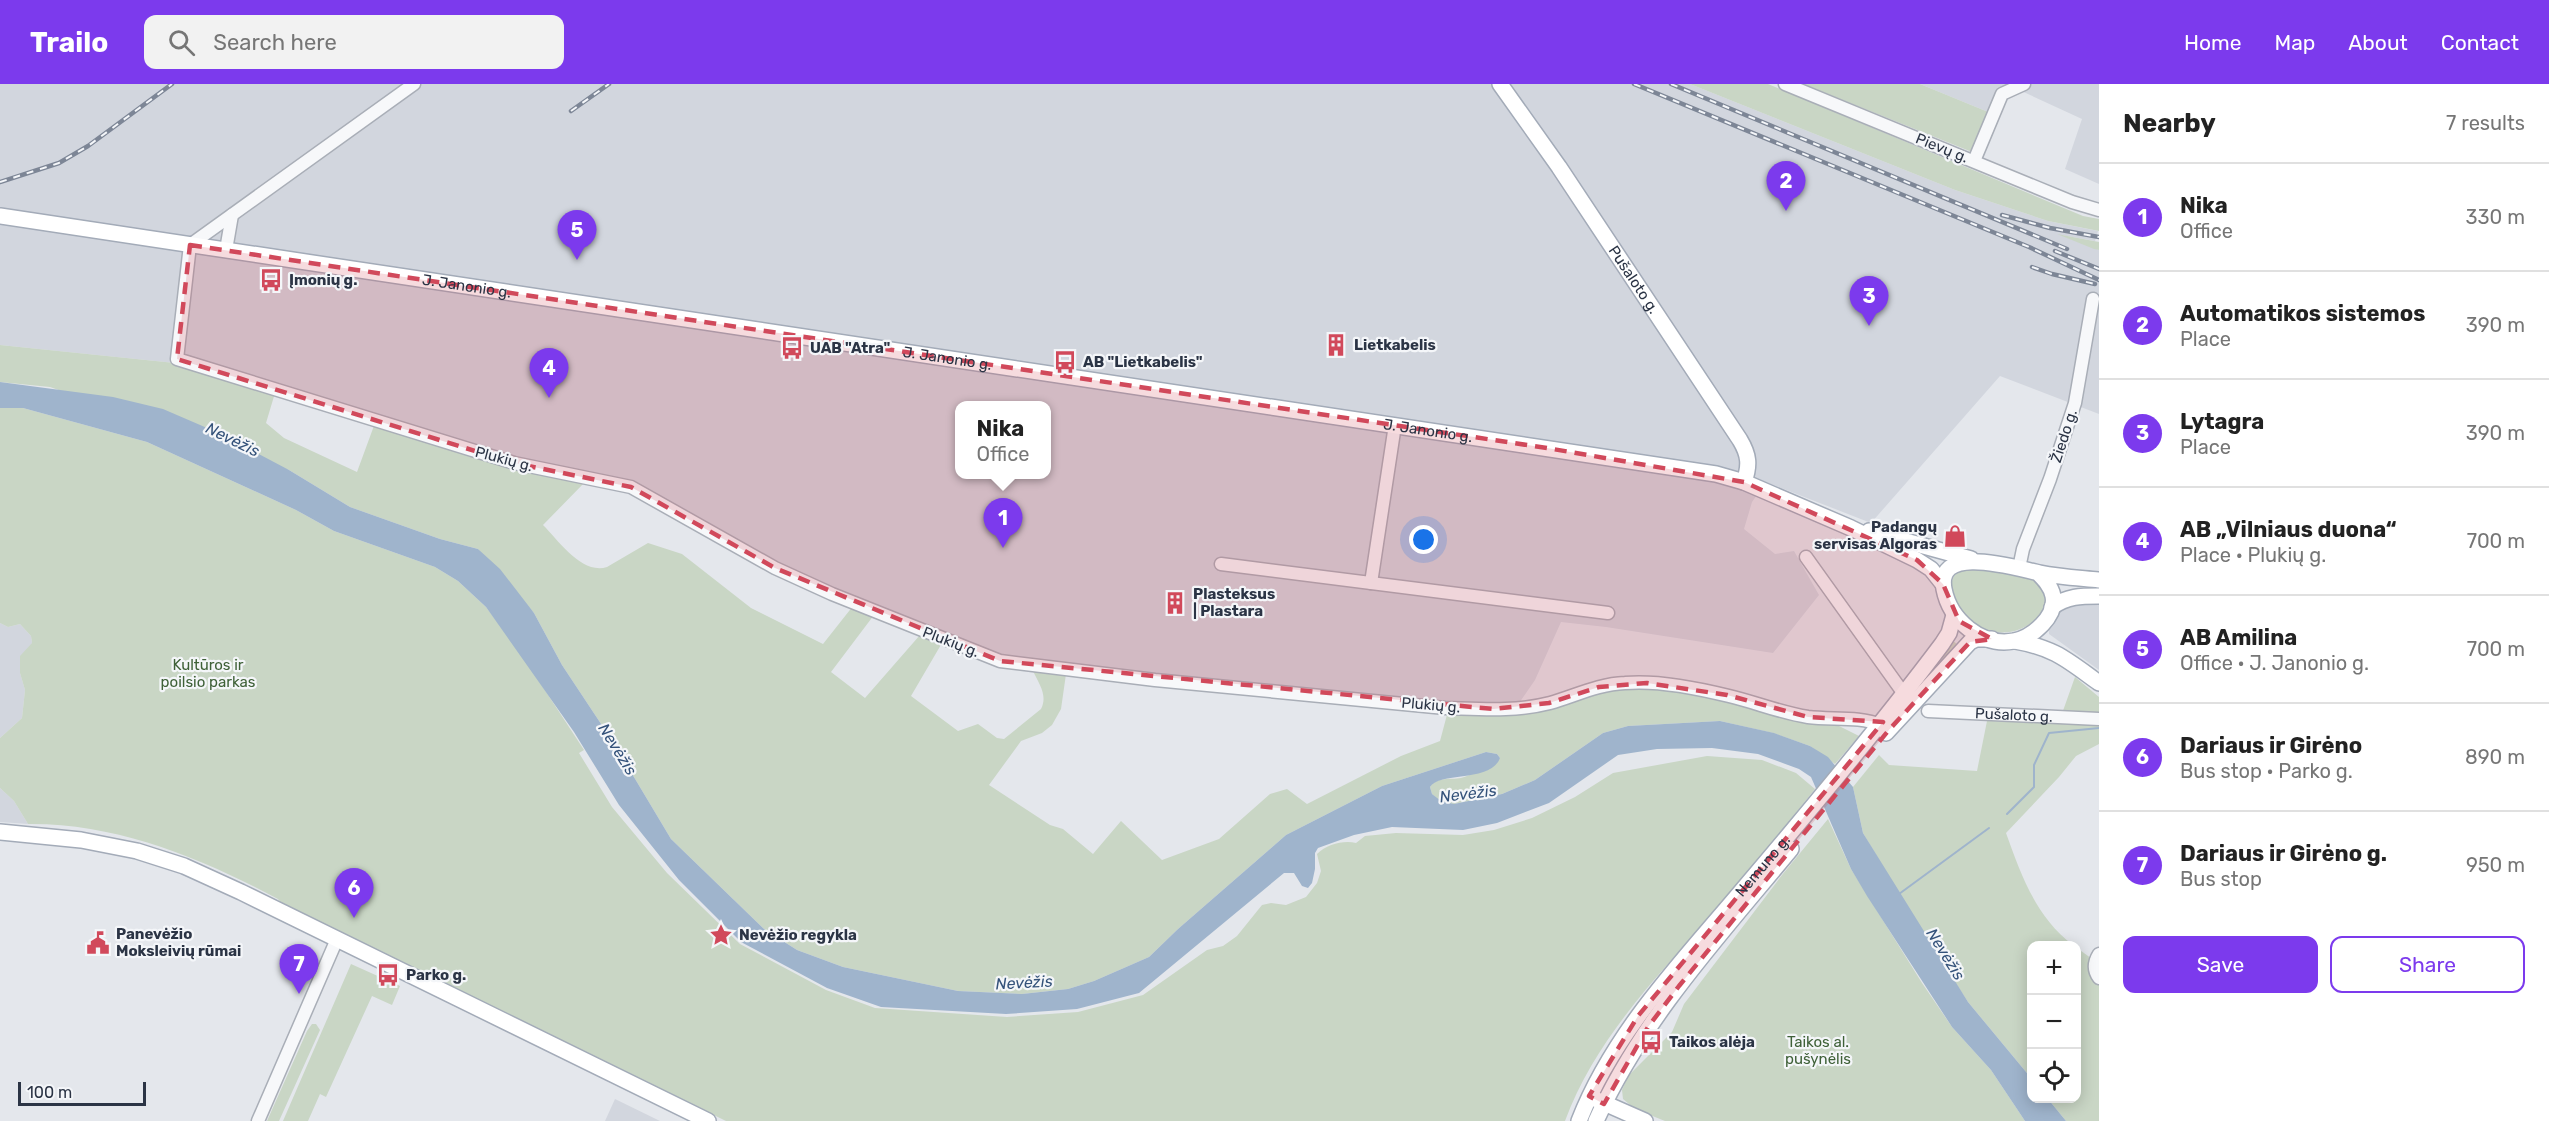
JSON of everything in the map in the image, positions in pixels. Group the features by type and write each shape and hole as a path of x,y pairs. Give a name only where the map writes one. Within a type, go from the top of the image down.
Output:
{"main road":[{"name":"Pušaloto g.","path":"1500,84 1565,176 1747,451 1749,463 1744,482"},
{"name":"J. Janonio g.","path":"0,216 1728,476 1851,528 1917,560 1931,569 1943,584"},
{"name":"J. Janonio g.","path":"1851,528 1976,561"},
{"path":"2099,580 2038,573 1976,561 1956,564 1947,573 1943,584 1954,615 1970,629 1992,639 2038,645 2056,652 2099,683"},
{"path":"2014,641 2031,634 2043,624 2052,607 2051,590 2038,573"},
{"path":"2052,607 2071,597 2099,596"},
{"name":"Nemuno g.","path":"1884,728 1904,694 1949,633 1954,615"},
{"path":"2043,624 2046,638 2056,652"},
{"name":"Nemuno g.","path":"1579,1121 1589,1096 1610,1057 1638,1016 1756,882 1884,728 1970,642 1976,639 1992,639"},
{"path":"0,832 113,845 184,866 708,1121"},
{"name":"Nemuno g.","path":"1596,1121 1648,1027 1756,882"},
{"path":"1589,1096 1645,1121"}],"street":[{"path":"190,245 414,84"},
{"name":"Pievų g.","path":"1785,84 2072,202 2099,210"},
{"path":"1974,161 2002,94 2024,84"},
{"path":"226,250 232,215"},
{"name":"Plukių g.","path":"190,245 177,359 514,463 631,487 785,572 832,594 1000,661 1155,680 1446,708 1493,710 1511,710 1549,703 1599,687 1624,683 1647,683 1726,695 1808,717 1869,721 1884,728"},
{"name":"Žiedo g.","path":"2019,568 2023,549 2075,404 2093,299"},
{"path":"1371,583 1395,425"},
{"path":"1806,557 1904,694"},
{"path":"1221,564 1608,613"},
{"name":"Pušaloto g.","path":"1928,711 2099,719"},
{"path":"258,1121 337,939"},
{"path":"2097,976 2095,961 2099,954"}],"highlighted area":[{"path":"190,245 1547,448 1744,482 1917,560 1943,584 1959,621 1992,639 1970,642 1888,731 1679,986 1648,1027 1604,1104 1589,1096 1638,1016 1883,722 1808,717 1727,695 1647,683 1599,687 1549,703 1493,709 1000,661 775,568 631,487 514,463 177,359"}],"shaded area":[{"path":"0,84 1690,84 1955,190 2048,221 2098,231 2095,241 2061,235 2099,250 2099,414 2000,376 1871,523 1766,482 1752,502 1744,529 1775,554 1794,551 1819,595 1773,653 1561,622 1535,680 1513,712 1033,671 920,635 639,494 175,363 0,345"},
{"path":"1920,84 2099,84 2099,184 2065,169 2082,119 2017,89 2002,95 1993,114"},
{"path":"2099,603 2099,670 2049,634 2049,629 2058,611 2067,604"},
{"path":"0,623 8,627 20,624 31,636 32,643 20,673 25,690 22,718 0,738"},
{"path":"0,788 14,801 28,824 0,822"},
{"path":"615,1099 660,1121 605,1121"}],"green space":[{"path":"1690,84 1768,84 2083,216 2099,219 2099,231 2048,221 1955,190"},
{"path":"1803,84 1920,84 1993,114 1977,154"},
{"path":"2057,234 2099,242 2099,250 2094,249"},
{"path":"0,345 175,363 275,393 266,423 284,438 357,472 375,423 586,481 543,525 580,561 598,568 607,567 648,543 682,554 751,608 823,644 853,606 874,615 831,672 865,698 920,635 942,643 911,696 958,731 978,724 997,738 1004,739 1041,709 1043,694 1033,671 1066,674 1061,709 1052,725 1042,733 1021,741 989,785 1050,825 1063,829 1093,854 1121,821 1162,860 1219,839 1270,794 1287,789 1307,804 1401,756 1440,741 1448,711 1513,712 1626,686 1688,691 1835,724 1859,736 1835,764 1810,746 1773,733 1720,721 1628,726 1603,733 1535,780 1502,794 1454,804 1441,802 1432,794 1430,787 1436,781 1466,777 1500,758 1497,754 1486,752 1382,786 1286,835 1149,957 1094,981 1068,989 1022,994 958,991 843,967 797,950 764,929 671,839 613,742 562,665 534,613 478,549 440,539 350,507 289,470 50,387 0,382"},
{"name":"Kultūros ir poilsio parkas","path":"0,408 23,408 147,442 296,510 334,531 435,567 458,581 486,607 522,655 584,750 579,753 612,807 667,873 740,944 826,990 875,1008 1007,1017 1078,1012 1143,995 1207,950 1223,946 1237,936 1262,905 1271,903 1286,905 1306,897 1317,883 1321,871 1317,854 1331,845 1356,843 1365,836 1396,833 1463,835 1494,830 1532,818 1575,797 1613,773 1707,756 1762,760 1796,773 1815,789 1735,889 1655,979 1613,1032 1595,1060 1565,1121 726,1121 282,904 278,899 249,884 189,857 126,836 61,825 28,824 14,801 0,788 0,738 22,718 25,690 20,673 20,656 32,643 31,636 20,624 8,627 0,623"},
{"path":"1968,566 2010,571 2031,577 2043,589 2045,603 2039,616 2027,626 2010,632 1992,631 1974,623 1957,605 1951,588 1957,571"},
{"path":"1951,639 1958,645 1907,701"},
{"path":"2075,677 2099,697 2099,744 2076,756 2006,833 2024,880 2039,908 2049,922 2068,941 2027,941 2027,1073 1968,1002 1919,927 1863,833 1853,787 1879,755 1889,765 1977,771 1987,721 2059,722"},
{"name":"Taikos al. pušynėlis","path":"1828,819 1851,869 1922,983 1952,1027 1991,1070 2025,1121 1665,1121 1635,1109 1623,1099 1622,1090 1628,1076 1672,1032 1684,1004 1782,875"},
{"path":"2081,951 2095,961 2099,978 2099,1121 2066,1121 2051,1103 2081,1103"},
{"path":"351,964 400,986 392,1005 372,996 326,1097 320,1094 308,1121 283,1121"},
{"path":"312,1024 316,1024 320,1030 279,1121 267,1121 307,1031"}],"water":[{"path":"0,382 113,397 163,409 221,434 289,470 350,507 440,539 478,549 500,569 534,613 562,665 613,742 671,839 764,929 797,950 843,967 958,991 1022,994 1068,989 1094,981 1149,957 1286,835 1382,786 1486,752 1497,754 1500,758 1495,766 1477,774 1436,782 1430,787 1432,794 1441,801 1454,804 1502,794 1535,780 1603,733 1628,726 1720,721 1774,733 1810,746 1828,757 1853,787 1863,833 1968,1002 2027,1073 2027,1103 2051,1103 2066,1121 2025,1121 1991,1070 1952,1027 1851,869 1811,777 1799,769 1758,754 1712,748 1657,749 1618,755 1549,803 1497,823 1463,830 1392,827 1354,835 1318,848 1315,853 1312,883 1308,888 1302,886 1294,873 1284,873 1139,993 1077,1009 1006,1014 881,1007 827,988 741,942 679,880 619,805 574,732 486,607 458,581 435,567 334,531 296,510 147,442 23,408 0,408"}],"waterway":[{"path":"2007,814 2034,787 2034,765 2049,733 2099,728"},
{"path":"1899,894 1989,828"}],"railway":[{"path":"0,182 59,163 88,146 172,84"},
{"path":"571,111 609,84"},
{"path":"1634,84 2029,247 2099,280"},
{"path":"1671,84 2067,249"},
{"path":"2002,215 2050,228 2099,237"},
{"path":"2055,251 2099,269"},
{"path":"2032,267 2095,284"}],"place":[{"name":"Automatikos sistemos","path":"1786,211"},
{"name":"AB Amilina","path":"577,260"},
{"name":"Įmonių g.","path":"271,280"},
{"name":"Lytagra","path":"1869,326"},
{"name":"Lietkabelis","path":"1336,345"},
{"name":"UAB \"Atra\"","path":"792,348"},
{"name":"AB \"Lietkabelis\"","path":"1065,362"},
{"name":"AB „Vilniaus duona“","path":"549,398"},
{"name":"Padangų servisas Algoras","path":"1955,536"},
{"name":"Nika","path":"1003,548"},
{"name":"Plasteksus | Plastara","path":"1175,603"},
{"name":"Dariaus ir Girėno","path":"354,918"},
{"name":"Nevėžio regykla","path":"721,935"},
{"name":"Panevėžio Moksleivių rūmai","path":"98,943"},
{"name":"Parko g.","path":"388,975"},
{"name":"Dariaus ir Girėno g.","path":"299,994"},
{"name":"Taikos alėja","path":"1651,1042"}],"water label":[{"name":"Nevėžis","path":"233,439"},
{"name":"Nevėžis","path":"618,749"},
{"name":"Nevėžis","path":"1468,793"},
{"name":"Nevėžis","path":"1946,954"},
{"name":"Nevėžis","path":"1024,982"}]}
